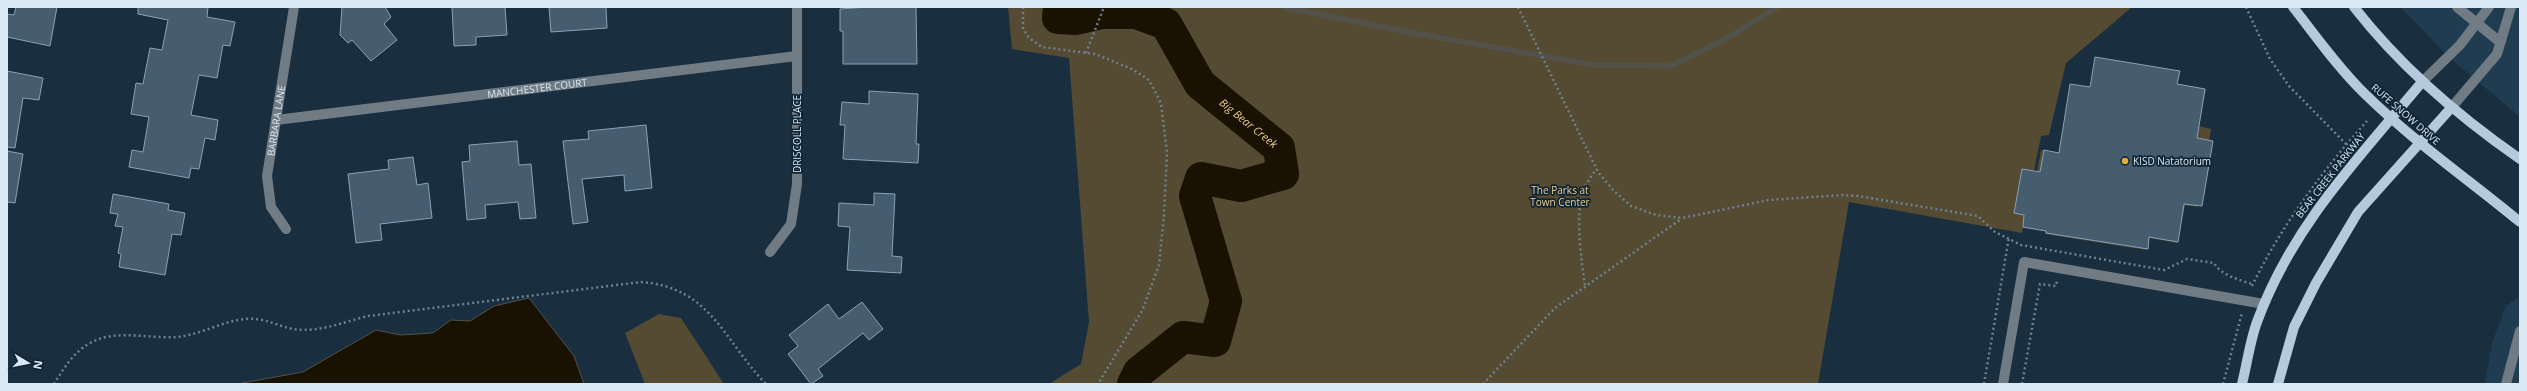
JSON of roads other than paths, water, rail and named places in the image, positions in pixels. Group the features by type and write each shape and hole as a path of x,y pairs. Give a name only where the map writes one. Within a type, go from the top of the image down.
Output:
{"main road":[{"name":"RUFE SNOW DRIVE","path":"2293,7 2340,67 2365,94 2420,142 2520,222"},
{"path":"2354,7 2377,37 2422,82 2452,108 2520,159"},
{"name":"BEAR CREEK PARKWAY","path":"2242,384 2256,323 2276,276 2307,223 2343,175 2422,82"},
{"path":"2278,384 2294,327 2316,283 2358,212 2452,108"}],"street":[{"name":"BARBARA LANE","path":"286,229 271,207 267,176 294,7"},
{"name":"DRISCOLL PLACE","path":"770,252 791,224 797,184 797,7"},
{"path":"2457,7 2500,42"},
{"path":"2422,82 2460,44 2489,7"},
{"path":"2452,108 2497,54 2511,7"},
{"name":"MANCHESTER COURT","path":"276,120 797,56"},
{"path":"2003,384 2024,262 2264,304"},
{"path":"2506,384 2520,331"}],"waterway":[{"name":"Big Bear Creek","path":"1059,7 1058,18 1076,19 1102,13 1136,13 1166,24 1200,84 1279,148 1283,174 1241,186 1201,178 1195,196 1226,301 1215,341 1183,337 1139,372 1133,384"},
{"path":"1284,7 1397,30 1594,65 1671,66 1724,40 1777,7"}],"place":[{"name":"KISD Natatorium","path":"2125,161"}],"park label":[{"name":"The Parks at Town Center","path":"1560,196"}]}
